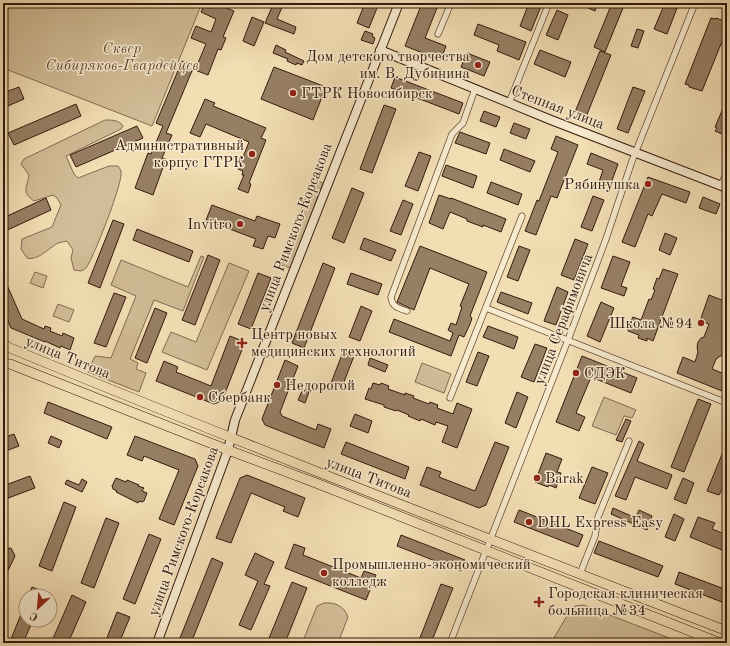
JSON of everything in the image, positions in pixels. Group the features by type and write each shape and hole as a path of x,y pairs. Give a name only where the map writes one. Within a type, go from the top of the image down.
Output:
{"main road":[{"name":"улица Титова","path":"3,344 78,376 231,437 491,540 727,631"},
{"name":"улица Титова","path":"3,364 10,364 316,483 720,643"}],"street":[{"name":"улица Римского-Корсакова","path":"157,643 228,450 235,420 399,3"},
{"path":"438,34 451,3"},
{"path":"509,103 549,3"},
{"name":"улица Серафимовича","path":"450,643 568,340 606,240 636,152 695,3"},
{"name":"Степная улица","path":"380,50 509,103 724,187"},
{"path":"407,312 396,308 393,305 391,297 452,134 463,123 475,89"},
{"path":"724,187 727,171"},
{"path":"450,398 522,216"},
{"path":"486,308 727,403"},
{"path":"580,574 596,536 598,517 629,441"}],"green space":[{"name":"Сквер Сибиряков-Гвардейцев","path":"3,3 202,3 152,126 3,68"},
{"path":"105,120 117,121 123,126 121,129 66,156 74,174 78,178 109,166 118,166 121,171 121,178 113,204 90,262 84,270 74,270 71,258 73,250 67,241 58,243 35,258 27,258 21,249 22,239 52,227 61,205 57,198 53,195 34,201 27,195 26,190 29,175 21,164 24,159"},
{"path":"313,179 323,183 291,268 280,265"},
{"path":"201,256 204,257 183,311 154,300 130,359 138,363 136,369 146,373 139,392 88,372 95,356 111,358 136,296 111,285 121,260 188,287"},
{"path":"229,263 249,271 207,370 162,352 171,332 196,342"},
{"path":"35,272 47,276 43,288 30,283"},
{"path":"58,304 74,310 69,322 53,316"},
{"path":"422,363 451,374 444,393 415,382"},
{"path":"604,397 636,410 632,418 624,416 616,435 592,426"},
{"path":"324,603 332,603 342,607 348,617 338,643 304,643 303,641 317,606"},
{"path":"584,605 682,643 551,643 568,614 575,606"}],"building":[{"path":"205,3 214,3 234,11 223,37 226,38 221,50 218,49 208,75 195,70 206,44 191,38 196,26 211,32 216,19 201,12"},
{"path":"263,3 279,3 283,5 277,19 296,27 294,34 265,23 272,7"},
{"path":"365,3 379,3 369,28 357,23"},
{"path":"422,3 439,3 425,38 446,46 441,60 405,46"},
{"path":"529,3 542,4 531,31 520,26"},
{"path":"577,3 598,3 595,11"},
{"path":"612,3 625,3 605,52 594,47"},
{"path":"665,3 679,3 667,34 654,29"},
{"path":"557,10 568,15 558,40 546,35"},
{"path":"252,17 264,22 254,46 243,41"},
{"path":"711,18 724,21 724,23 727,24 727,29 702,91 689,87 689,85 685,84"},
{"path":"478,24 526,42 519,60 497,51 499,45 474,35"},
{"path":"637,29 644,31 638,48 631,46"},
{"path":"365,31 373,34 372,36 375,38 373,44 361,40"},
{"path":"276,45 286,50 285,52 304,61 302,65 297,63 296,65 287,61 288,59 273,53"},
{"path":"540,50 571,62 565,77 534,64"},
{"path":"600,51 611,55 586,117 575,112"},
{"path":"467,53 490,62 484,76 461,67"},
{"path":"182,61 194,66 166,133 172,135 162,158 166,159 153,195 135,188 148,153 151,154 163,126 156,123"},
{"name":"ГТРК Новосибирск","path":"274,67 326,87 313,120 261,99"},
{"path":"395,77 463,103 459,114 391,88"},
{"path":"19,87 24,99 3,108 3,93"},
{"path":"633,87 645,91 628,133 617,129"},
{"path":"205,99 215,103 213,106 266,128 261,138 266,140 249,183 251,184 248,193 238,189 244,175 242,175 243,171 238,169 249,142 206,124 200,137 190,133"},
{"path":"727,99 727,136 715,131 717,128 715,127"},
{"path":"76,104 81,116 14,145 8,133"},
{"path":"384,105 396,109 372,173 360,169"},
{"path":"484,111 500,117 496,127 480,121"},
{"path":"514,123 530,129 526,139 510,133"},
{"path":"137,126 143,138 76,167 70,155"},
{"path":"460,132 490,143 486,154 455,143"},
{"path":"556,136 578,145 557,198 551,196 536,235 525,231 537,200 539,201 558,152 551,149"},
{"path":"504,149 535,161 530,172 500,160"},
{"path":"419,152 431,156 418,191 405,186"},
{"path":"591,153 618,164 610,186 599,182 603,170 587,164"},
{"path":"446,165 477,176 473,188 442,176"},
{"path":"648,177 690,192 686,203 662,194 652,216 648,214 635,247 622,242"},
{"path":"491,182 522,194 518,205 487,193"},
{"path":"352,188 364,193 344,243 332,238"},
{"path":"439,195 451,198 506,219 501,232 467,221 467,219 450,212 443,229 429,223"},
{"path":"593,196 604,200 592,231 581,227"},
{"path":"703,197 720,204 716,214 699,208"},
{"path":"46,198 51,210 3,232 3,218"},
{"path":"403,200 413,204 401,235 390,231"},
{"name":"Invitro","path":"212,205 255,221 257,216 280,224 275,238 268,236 263,249 253,246 256,239 206,220"},
{"path":"113,220 124,224 100,288 88,283"},
{"path":"137,229 193,251 189,262 133,240"},
{"path":"665,233 677,238 670,255 659,250"},
{"path":"364,238 396,250 391,261 360,249"},
{"path":"575,239 588,244 574,280 561,275"},
{"path":"420,246 487,272 470,316 472,318 470,324 464,337 459,335 451,356 389,332 394,319 450,341 453,333 448,330 451,323 456,325 462,307 460,306 469,284 430,268 414,310 397,302"},
{"path":"519,246 530,250 518,281 507,277"},
{"path":"208,255 220,260 195,325 182,320"},
{"path":"613,256 630,262 621,286 627,288 624,296 601,288"},
{"path":"323,263 335,268 304,348 292,343"},
{"path":"663,269 678,274 653,341 647,338 647,341 638,338 639,335 628,331 628,326 633,317 641,320 649,299 651,300 655,290 653,289 657,278 659,279"},
{"path":"258,273 271,278 251,329 238,324"},
{"path":"351,273 382,284 378,295 347,284"},
{"path":"3,276 22,319 44,329 45,326 51,328 50,331 62,336 63,333 74,338 70,350 61,346 60,348 11,328 3,309"},
{"path":"557,287 568,292 556,325 544,321"},
{"path":"501,292 532,303 528,314 497,302"},
{"path":"114,293 126,297 106,347 94,343"},
{"path":"709,295 727,302 727,330 722,344 722,355 716,359 712,369 727,375 727,393 677,373 683,357 695,362 698,352 698,342 704,337 709,324 700,321"},
{"path":"601,302 614,308 600,342 587,336"},
{"path":"361,306 372,311 360,341 349,337"},
{"path":"155,308 167,313 147,363 135,358"},
{"path":"488,326 518,337 514,349 483,337"},
{"path":"230,336 245,342 222,401 214,404 156,381 164,361 178,367 176,372 211,386"},
{"path":"535,344 547,348 534,382 521,377"},
{"path":"343,352 354,356 342,387 331,383"},
{"path":"478,352 489,356 477,386 466,382"},
{"path":"582,356 637,378 631,393 591,377 576,413 585,417 579,431 556,422"},
{"path":"370,358 388,365 385,372 368,365"},
{"path":"285,360 298,366 280,412 282,416 316,430 318,424 331,429 324,448 265,425 262,419"},
{"path":"373,383 380,385 381,383 389,386 388,389 405,395 405,393 414,396 413,398 429,404 430,402 438,405 437,408 453,414 457,403 472,409 457,448 442,442 448,426 436,422 435,425 421,419 420,421 397,410 384,407 384,405 365,399 369,388 371,389"},
{"path":"303,389 309,392 305,403 298,400"},
{"path":"517,392 528,397 516,428 505,423"},
{"path":"698,399 711,404 684,472 671,467"},
{"path":"48,402 112,427 107,439 44,413"},
{"path":"355,414 372,421 368,433 350,426"},
{"path":"626,419 631,421 622,442 616,440"},
{"path":"14,434 19,446 3,452 3,438"},
{"path":"51,436 62,441 59,448 48,443"},
{"path":"135,436 195,459 198,466 174,525 159,519 179,470 144,456 142,461 127,455"},
{"path":"639,441 644,444 637,461 672,475 667,489 635,477 626,500 615,496"},
{"path":"346,442 409,467 405,479 341,454"},
{"path":"495,442 509,447 486,505 479,508 420,485 427,467 441,472 439,477 475,491"},
{"path":"727,442 727,480 719,495 707,491"},
{"path":"546,453 562,459 557,472 561,473 556,488 549,485 548,487 535,482"},
{"path":"592,467 608,473 595,504 579,498"},
{"path":"247,475 305,498 298,517 283,511 285,507 251,493 231,543 216,538 240,478"},
{"path":"30,476 35,488 3,500 3,486"},
{"path":"116,478 126,482 127,480 144,488 142,491 147,493 144,501 139,501 138,503 116,492 117,491 113,489 112,486"},
{"path":"683,478 694,483 686,504 674,499"},
{"path":"82,479 87,482 82,492 65,484 67,480 79,485"},
{"path":"64,502 76,507 52,571 39,566"},
{"path":"613,508 636,518 639,510 652,516 647,530 611,514"},
{"path":"519,510 583,535 578,547 514,522"},
{"path":"674,514 684,519 675,541 665,537"},
{"path":"698,517 715,523 712,529 727,535 727,552 690,537"},
{"path":"106,518 119,523 94,588 81,583"},
{"path":"149,534 161,539 135,604 123,599"},
{"path":"401,535 465,560 461,571 397,546"},
{"path":"599,541 663,566 658,577 594,553"},
{"name":"Промышленно-экономический колледж","path":"294,544 305,548 303,555 361,578 364,571 376,575 366,600 285,568"},
{"path":"11,548 15,556 3,581 3,549"},
{"path":"255,553 274,562 264,584 270,586 251,630 239,625 258,581 245,575"},
{"path":"212,558 223,563 191,643 178,643"},
{"path":"679,572 727,590 727,604 675,584"},
{"path":"292,582 307,588 285,643 267,643"},
{"path":"441,584 453,588 431,643 418,643"},
{"path":"72,595 86,602 68,643 51,643"},
{"path":"117,612 130,617 119,643 105,643"},
{"path":"18,622 18,628 30,628 23,643 11,639"}],"place":[{"name":"Дом детского творчества им. В. Дубинина","path":"478,65"},
{"name":"ГТРК Новосибирск","path":"293,93"},
{"name":"Административный корпус ГТРК","path":"252,154"},
{"name":"Рябинушка","path":"648,184"},
{"name":"Invitro","path":"240,224"},
{"name":"Школа №94","path":"701,323"},
{"name":"Центр новых медицинских технологий","path":"242,343"},
{"name":"СДЭК","path":"576,373"},
{"name":"Недорогой","path":"277,385"},
{"name":"Сбербанк","path":"200,397"},
{"name":"Barak","path":"537,478"},
{"name":"DHL Express Easy","path":"529,522"},
{"name":"Промышленно-экономический колледж","path":"324,573"},
{"name":"Городская клиническая больница №34","path":"539,602"}]}
